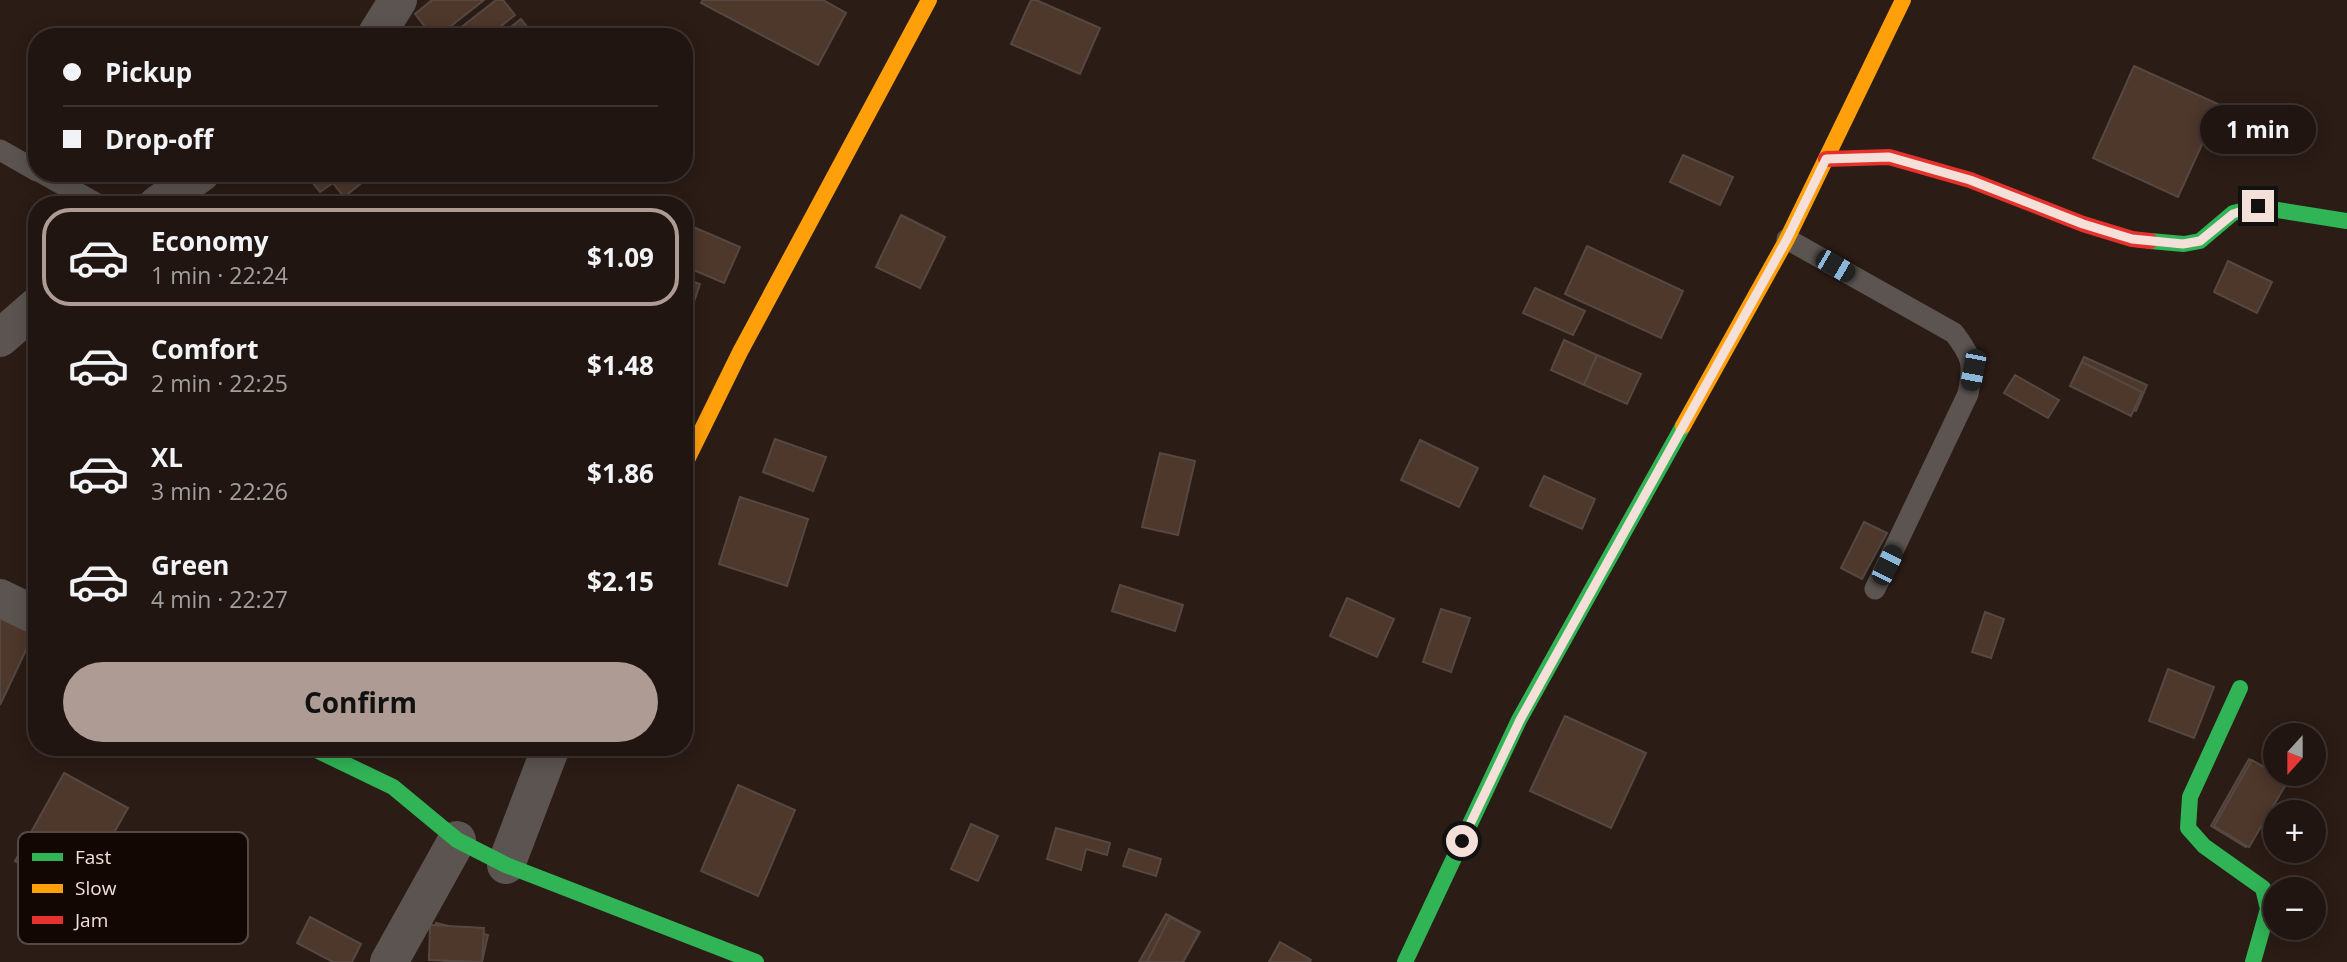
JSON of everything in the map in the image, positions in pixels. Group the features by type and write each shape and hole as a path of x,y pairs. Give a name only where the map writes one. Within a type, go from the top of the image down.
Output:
{"street":[{"path":"381,28 398,0"},
{"path":"693,448 740,352 929,0"},
{"path":"1405,962 1520,720 1787,239 1903,0"},
{"path":"1826,159 1889,157 1970,180 2083,224 2132,239 2183,244 2200,241 2233,214 2258,206 2347,221"},
{"path":"169,196 189,182"},
{"path":"0,338 28,314"},
{"path":"0,598 28,612"},
{"path":"2240,688 2190,797 2188,828 2204,846 2263,888 2268,909 2253,962"},
{"path":"329,756 393,787 457,840 506,865 756,962"},
{"path":"506,865 548,756"},
{"path":"390,962 457,840"}],"lane":[{"path":"0,150 28,165"},
{"path":"58,182 83,196"},
{"path":"1787,239 1954,333 1967,350 1973,370 1968,394 1875,589"}],"building":[{"path":"432,0 484,0 448,28 426,28 415,14"},
{"path":"496,0 503,0 515,15 498,28 460,28"},
{"path":"703,0 823,0 846,13 818,65 701,3"},
{"path":"1031,0 1100,28 1080,74 1011,44"},
{"path":"521,19 528,28 510,28"},
{"path":"2134,66 2220,105 2178,197 2093,158"},
{"path":"1683,155 1733,177 1720,205 1670,182"},
{"path":"312,182 363,182 345,196 333,183 320,192"},
{"path":"901,215 945,237 920,288 876,267"},
{"path":"693,227 740,247 724,283 693,270"},
{"path":"1587,246 1683,291 1661,338 1565,294"},
{"path":"2228,261 2272,282 2257,313 2214,292"},
{"path":"693,281 700,284 693,305"},
{"path":"1535,288 1585,311 1573,335 1523,313"},
{"path":"1564,340 1597,355 1584,385 1551,370"},
{"path":"1597,355 1641,374 1627,404 1584,385"},
{"path":"2084,357 2147,385 2136,411 2072,382"},
{"path":"2082,362 2142,392 2131,416 2070,386"},
{"path":"2015,375 2059,400 2048,418 2004,393"},
{"path":"775,439 826,457 813,491 763,472"},
{"path":"1420,440 1478,468 1459,507 1401,480"},
{"path":"1160,453 1195,461 1178,535 1142,527"},
{"path":"1544,476 1595,499 1582,529 1530,506"},
{"path":"740,497 808,519 787,586 719,564"},
{"path":"1864,522 1887,533 1862,579 1841,568"},
{"path":"1120,585 1183,605 1175,631 1112,611"},
{"path":"1347,598 1394,619 1377,657 1330,636"},
{"path":"6,609 28,622 28,646 0,705 0,622"},
{"path":"1441,609 1470,618 1451,672 1423,662"},
{"path":"1985,612 2004,619 1991,658 1972,652"},
{"path":"2168,669 2214,687 2194,738 2149,721"},
{"path":"1565,716 1646,753 1611,828 1530,791"},
{"path":"2249,759 2263,767 2263,786 2282,786 2273,800 2263,800 2263,818 2246,847 2211,826"},
{"path":"2252,760 2263,766 2263,786 2285,786 2277,800 2263,800 2263,823 2249,847 2214,826"},
{"path":"64,773 128,808 114,832 31,832"},
{"path":"738,785 795,810 758,896 701,871"},
{"path":"971,824 998,836 978,881 951,869"},
{"path":"1056,828 1110,843 1107,855 1086,849 1081,870 1047,859"},
{"path":"1129,849 1161,859 1156,876 1123,866"},
{"path":"1166,914 1200,932 1183,962 1139,962"},
{"path":"310,917 361,944 352,962 333,962 297,943"},
{"path":"1170,917 1199,932 1183,962 1147,962"},
{"path":"436,923 488,935 482,962 449,962 429,957"},
{"path":"430,925 484,928 482,962 429,960"},
{"path":"1280,942 1311,960 1310,962 1269,962"}],"traffic: fast":[{"path":"2150,241 2184,244 2200,241 2233,213 2258,207 2347,221"},
{"path":"1405,962 1519,720 1683,426"},
{"path":"2240,688 2190,797 2188,828 2204,846 2263,888 2268,909 2253,962"},
{"path":"329,756 393,787 457,840 506,865 756,962"}],"traffic: slow":[{"path":"693,448 740,352 929,0"},
{"path":"1683,426 1787,239 1903,0"}],"traffic: jam":[{"path":"1826,159 1889,157 1970,180 2083,224 2132,239 2150,241"}],"route":[{"path":"1462,841 1520,720 1787,239 1826,159 1889,157 1970,180 2083,224 2132,239 2183,244 2200,241 2233,214 2258,206"}]}
